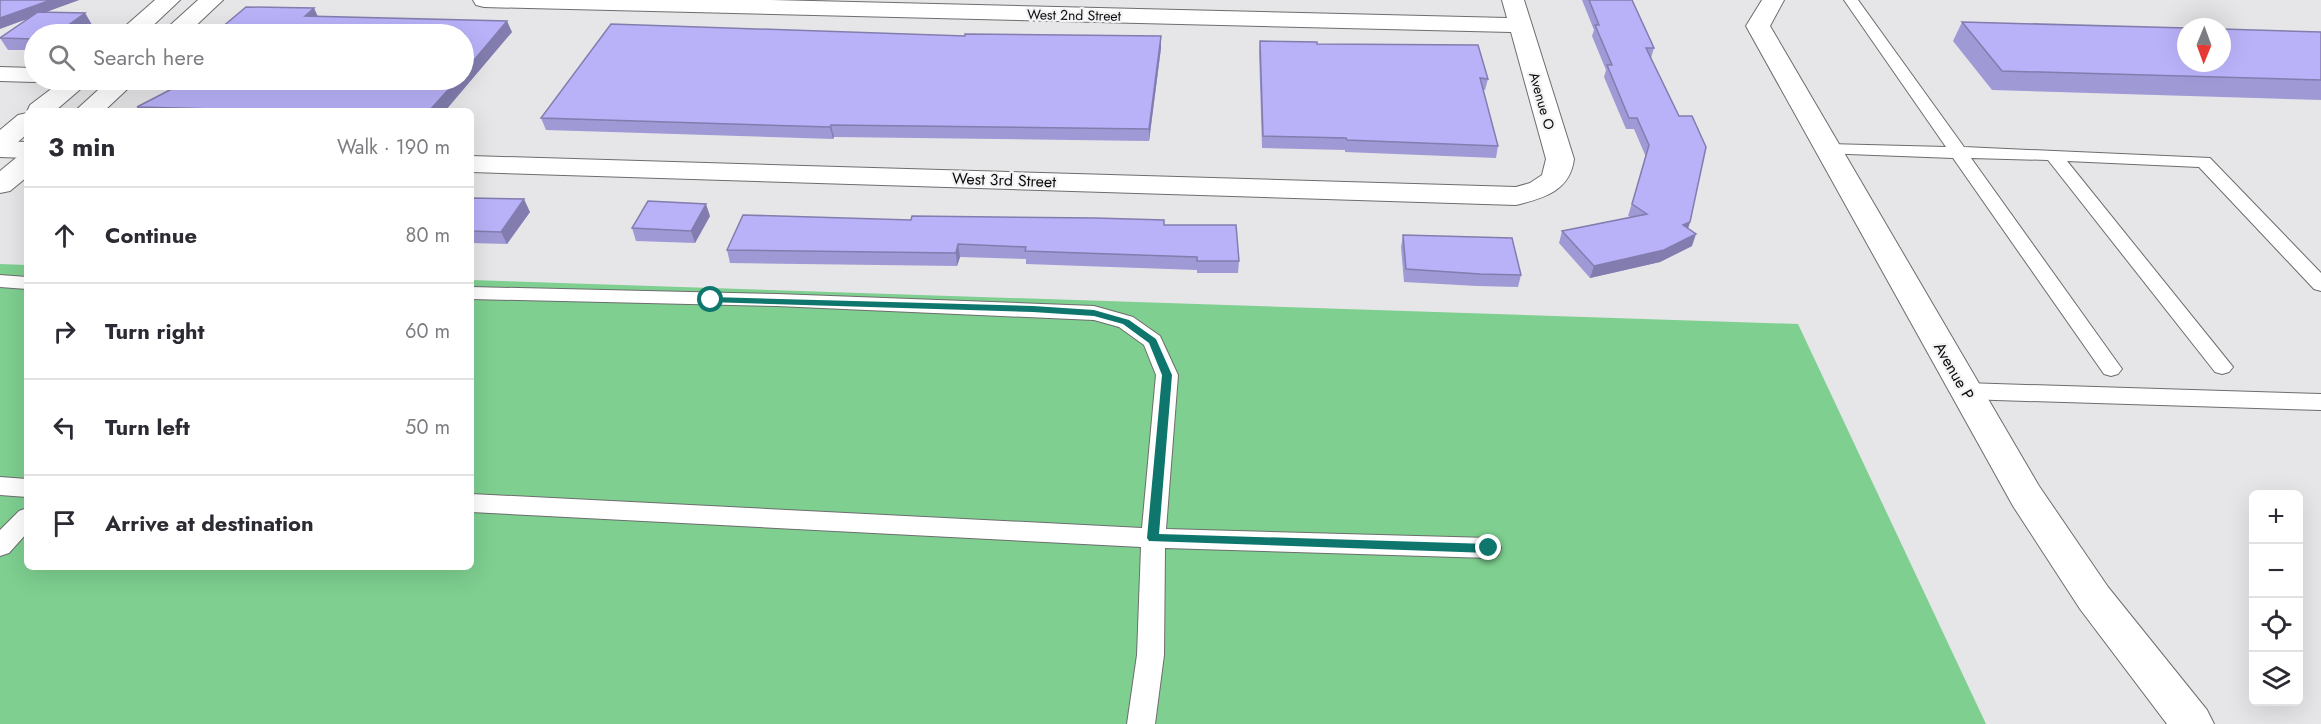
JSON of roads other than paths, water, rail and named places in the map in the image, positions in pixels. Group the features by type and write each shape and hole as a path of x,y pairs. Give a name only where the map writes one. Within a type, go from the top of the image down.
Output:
{"street":[{"path":"141,24 169,0"},
{"path":"185,24 212,0"},
{"name":"West 2nd Street","path":"484,0 1520,26"},
{"name":"Avenue O","path":"1513,0 1560,159 1559,171 1552,182 1536,191"},
{"name":"Avenue P","path":"1773,0 1758,26 1965,391 2026,496 2087,589 2192,724"},
{"path":"0,74 24,75"},
{"path":"43,108 65,90"},
{"path":"91,108 112,90"},
{"path":"0,143 24,123"},
{"path":"0,149 24,150"},
{"name":"West 3rd Street","path":"474,164 1516,196 1536,191"},
{"path":"0,185 24,165"}],"lane":[{"path":"1851,0 2111,369"},
{"path":"1828,149 2054,155 2204,162 2321,285"},
{"path":"2054,155 2222,367"},
{"path":"0,281 24,283"},
{"path":"474,293 1033,309 1094,313 1126,322 1153,341 1167,375 1153,538 1153,620 1149,688 1141,724"},
{"path":"1965,391 2321,402"},
{"path":"0,486 24,488"},
{"path":"474,503 1153,538 1489,548"},
{"path":"0,546 24,520"}]}
